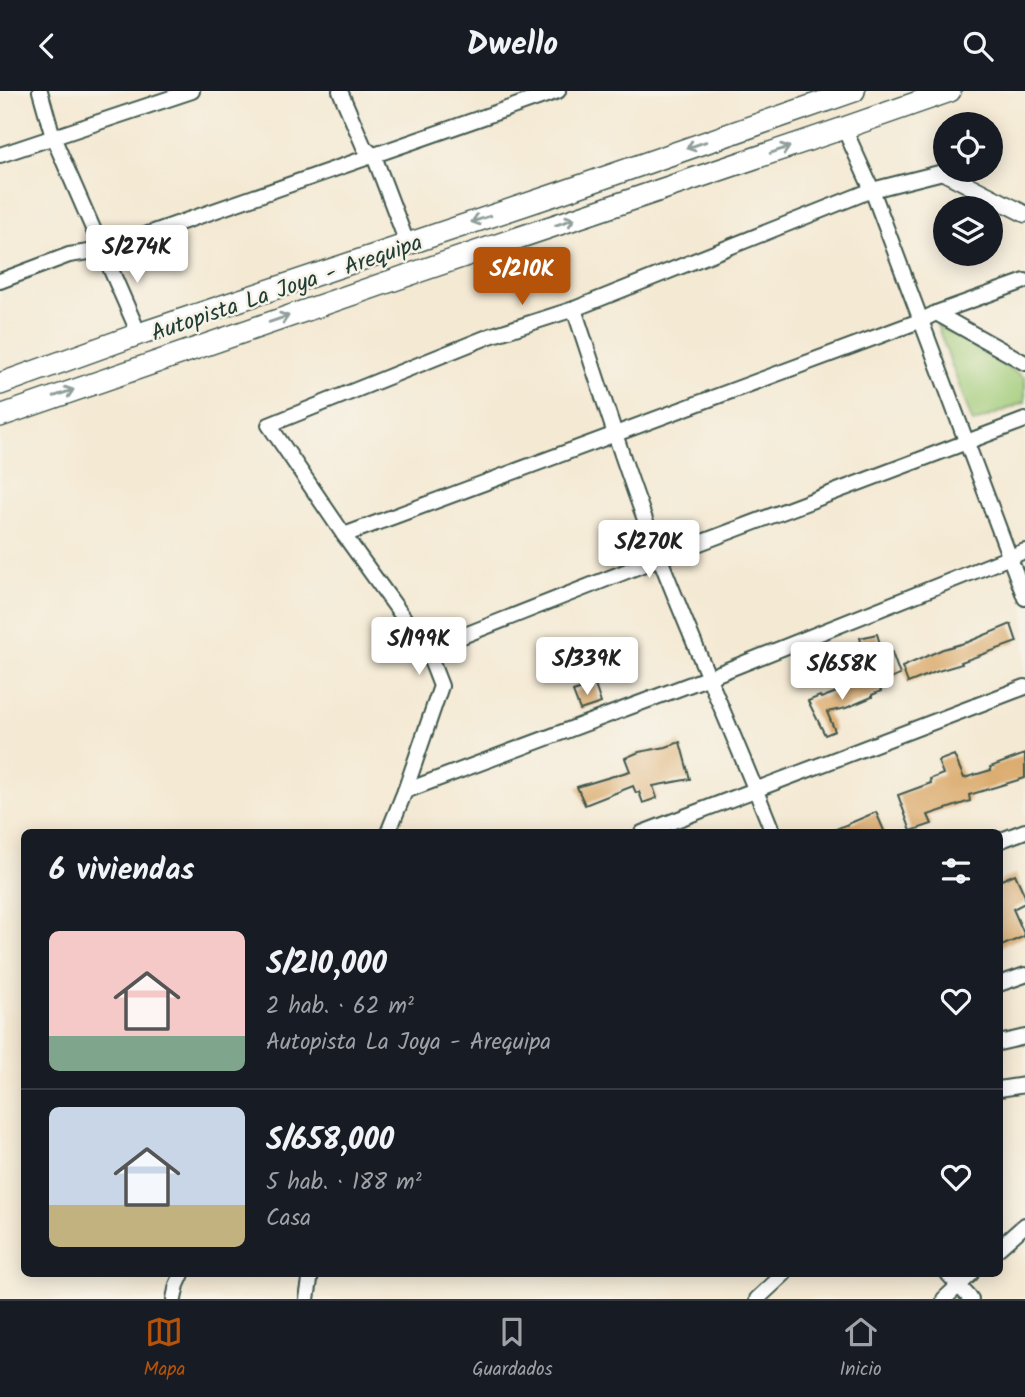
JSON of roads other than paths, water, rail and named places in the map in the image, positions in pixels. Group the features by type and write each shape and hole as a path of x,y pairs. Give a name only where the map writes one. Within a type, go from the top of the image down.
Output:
{"main road":[{"name":"Autopista La Joya - Arequipa","path":"0,384 139,334 853,91"},
{"name":"Autopista La Joya - Arequipa","path":"0,416 950,91"}],"street":[{"path":"40,91 53,137 139,334"},
{"path":"0,155 192,91"},
{"path":"341,91 363,147 374,156 407,243"},
{"path":"0,281 69,255 102,250 558,91"},
{"path":"844,128 873,190 1025,598"},
{"path":"389,829 405,791 441,686 427,650 269,425 490,336 574,309 873,190 933,175"},
{"path":"963,182 1025,214"},
{"path":"344,535 1025,281"},
{"path":"574,309 615,435 660,558 771,829"},
{"path":"936,313 1025,363"},
{"path":"427,650 660,558 1025,420"},
{"path":"405,791 708,678 1025,551"},
{"path":"652,829 1025,687"},
{"path":"1003,839 1025,831"},
{"path":"1003,983 1025,975"},
{"path":"1003,1042 1025,1037"},
{"path":"1003,1088 1025,1085"},
{"path":"1003,1244 1025,1225"},
{"path":"174,1299 181,1277"},
{"path":"307,1299 311,1277"},
{"path":"757,1299 781,1277"},
{"path":"950,1277 971,1299"},
{"path":"944,1299 968,1277"}]}
